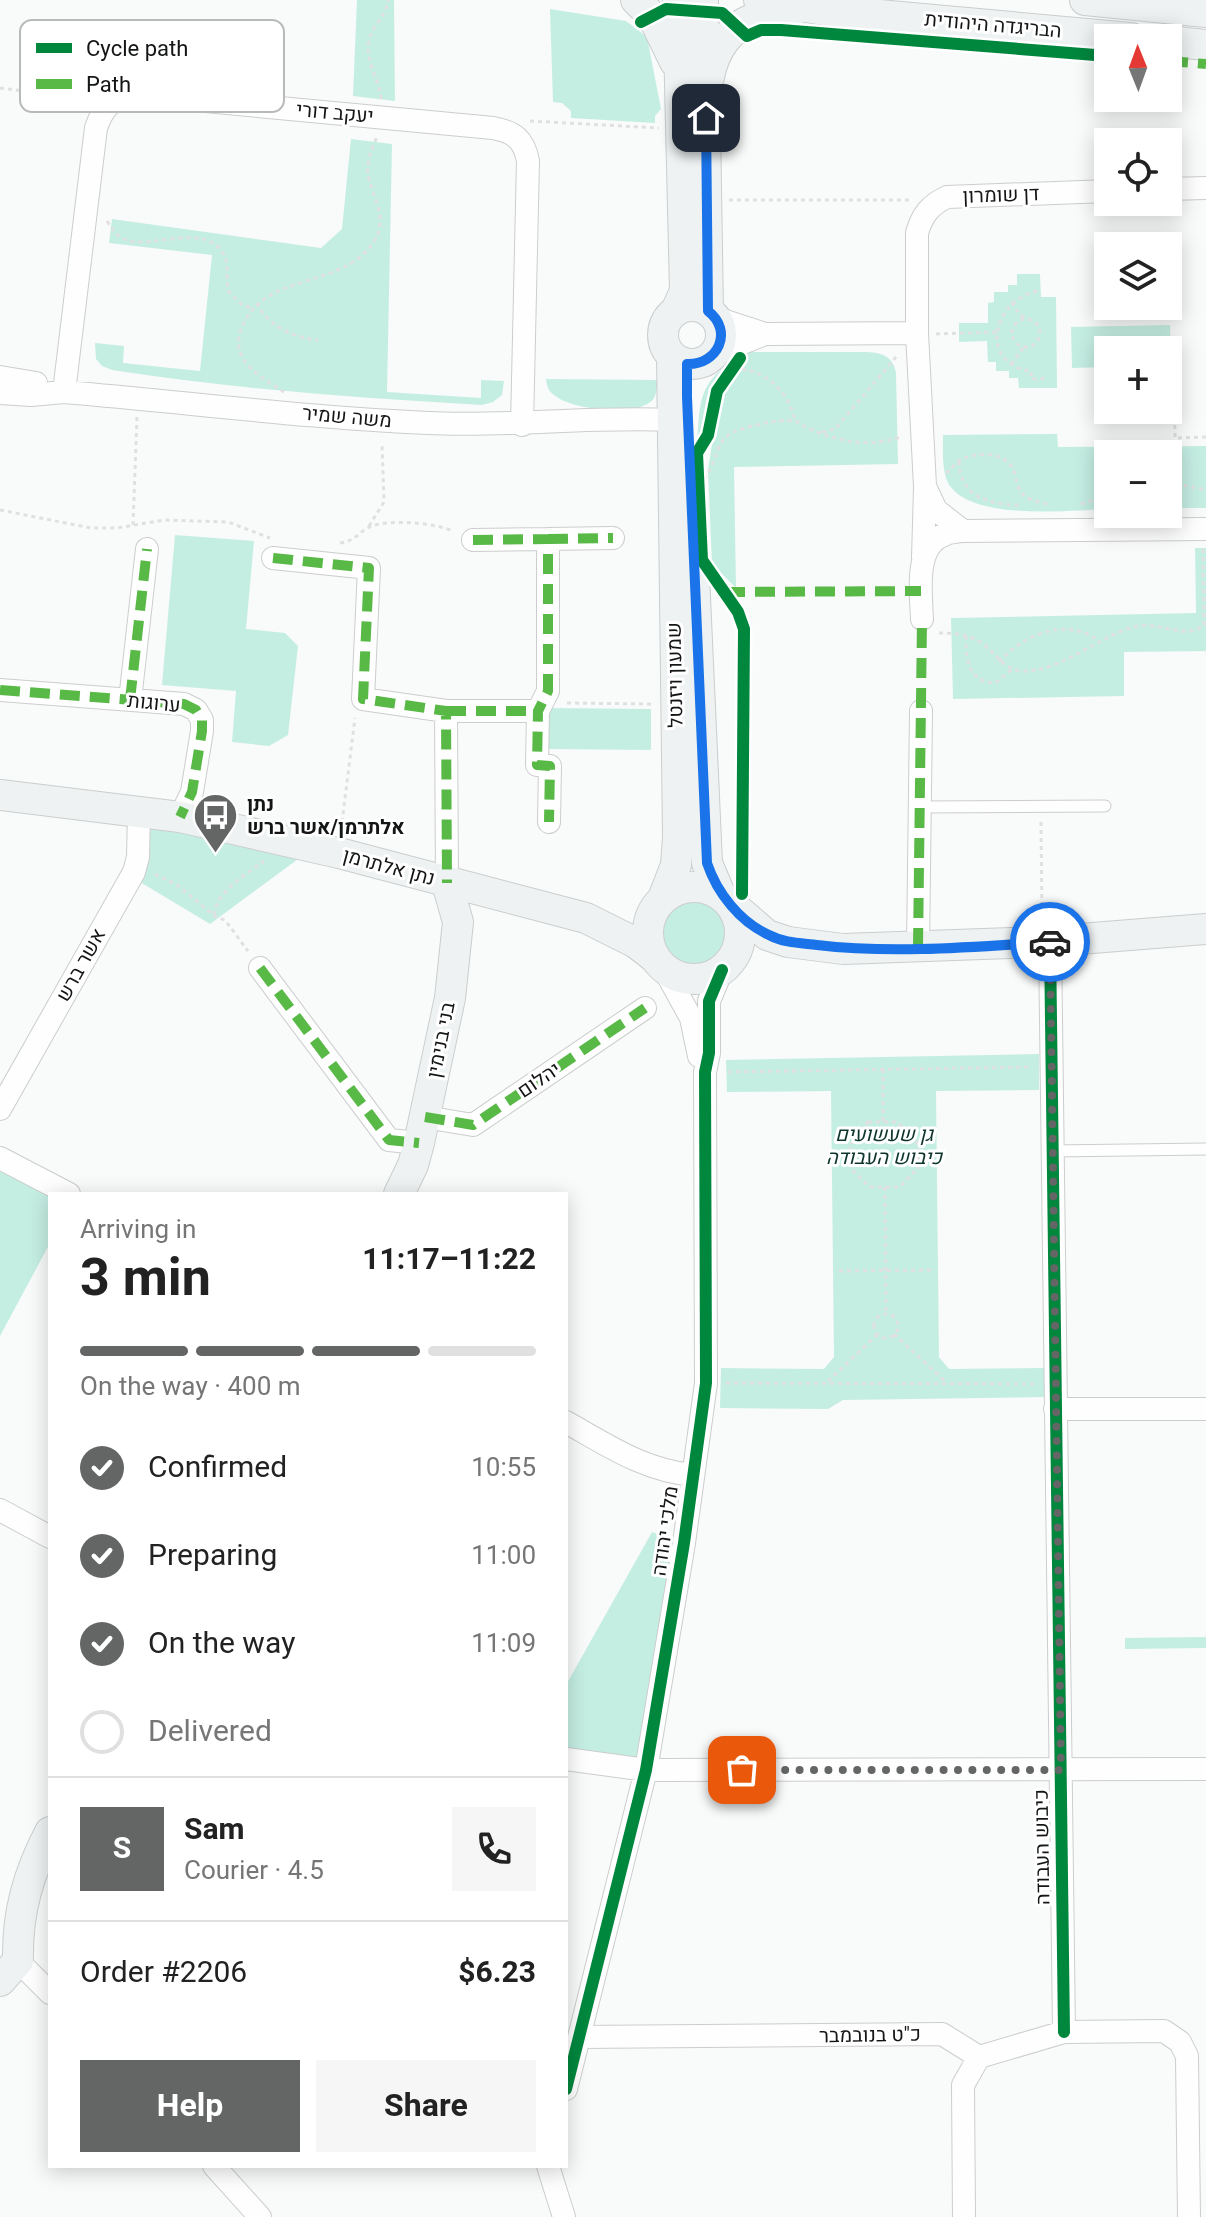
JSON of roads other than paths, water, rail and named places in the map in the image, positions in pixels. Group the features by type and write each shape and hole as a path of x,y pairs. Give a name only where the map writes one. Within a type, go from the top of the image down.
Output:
{"street":[{"path":"636,0 653,17 679,70"},
{"path":"678,0 685,291 666,324 664,341 712,364"},
{"path":"703,0 706,200 712,315 721,336 712,364"},
{"name":"הבריגדה היהודית","path":"759,0 825,10 1094,35"},
{"name":"הבריגדה היהודית","path":"1085,0 1206,12"},
{"path":"706,91 713,59 723,40 738,28 758,17 825,10"},
{"path":"1182,42 1206,45"},
{"name":"יעקב דורי","path":"284,108 493,128 506,130 520,138 526,146 528,161 522,425"},
{"name":"יעקב דורי","path":"64,392 96,128 101,112"},
{"path":"1182,189 1206,188"},
{"name":"דן שומרון","path":"926,333 917,233 921,218 930,207 947,197 1094,192"},
{"path":"676,311 692,306 765,334 926,333 936,510 963,531"},
{"path":"712,364 765,334"},
{"name":"שמעון ויזנטל","path":"660,900 676,865 678,837 676,704 685,463 672,420 712,364"},
{"name":"שמעון ויזנטל","path":"712,364 707,863 726,899"},
{"name":"משה שמיר","path":"0,377 64,392 381,421 522,425 630,418 672,420"},
{"name":"משה שמיר","path":"0,393 31,395 64,392"},
{"path":"630,418 652,429 685,463"},
{"path":"928,626 923,563 933,482"},
{"path":"923,563 930,546 941,535 963,531 1204,536"},
{"path":"473,540 613,538"},
{"path":"548,539 548,691 540,707 537,765 550,766 549,822"},
{"path":"130,700 147,549"},
{"path":"275,550 369,568 363,699 446,711 540,707"},
{"name":"ערוגות","path":"0,690 184,704 196,710 202,720 192,792 180,817"},
{"path":"446,711 447,883"},
{"path":"918,948 921,711"},
{"name":"נתן אלתרמן","path":"0,795 180,817 339,853 586,918 636,943 659,963"},
{"name":"אשר ברש","path":"0,1109 134,872 138,857 139,814"},
{"name":"בני בנימין","path":"400,1192 413,1165 450,998 458,922 447,883"},
{"path":"843,949 823,954 780,955 725,967 709,976 684,978 659,963 648,943 647,928 660,900 675,890 691,886 707,888 726,899 767,935 788,942 843,949 1046,942 1206,929"},
{"path":"725,967 738,946 740,932 738,917 726,899"},
{"name":"נתן אלתרמן","path":"586,918 630,915 660,900"},
{"name":"כיבוש העבודה","path":"1046,942 1051,1067 1064,2032"},
{"name":"מלכי יהודה","path":"659,963 691,1018 714,1072"},
{"name":"מלכי יהודה","path":"568,2081 646,1770 706,1383 714,1072 709,1053 709,1001 725,967"},
{"name":"יהלום","path":"260,968 389,1140 422,1130 473,1125 645,1008"},
{"path":"0,1158 65,1192"},
{"path":"1055,1409 1206,1409"},
{"path":"568,1423 637,1462 662,1471 693,1475"},
{"path":"0,1510 48,1536"},
{"path":"568,1759 646,1770 1206,1769"},
{"path":"48,1836 33,1866 23,1899 9,1971 48,1992"},
{"path":"964,2217 963,2085 979,2057 1064,2032 1164,2031 1180,2042 1187,2056 1189,2217"},
{"name":"כ\"ט בנובמבר","path":"579,2037 942,2034 979,2057"},
{"path":"216,2168 260,2217"},
{"path":"549,2168 564,2217"}],"lane":[{"path":"920,807 1105,806"},
{"path":"1052,1151 1206,1149"}],"place":[{"name":"נתן אלתרמן/אשר ברש","path":"216,855"}],"park label":[{"name":"גן שעשועים כיבוש העבודה","path":"884,1146"}]}
